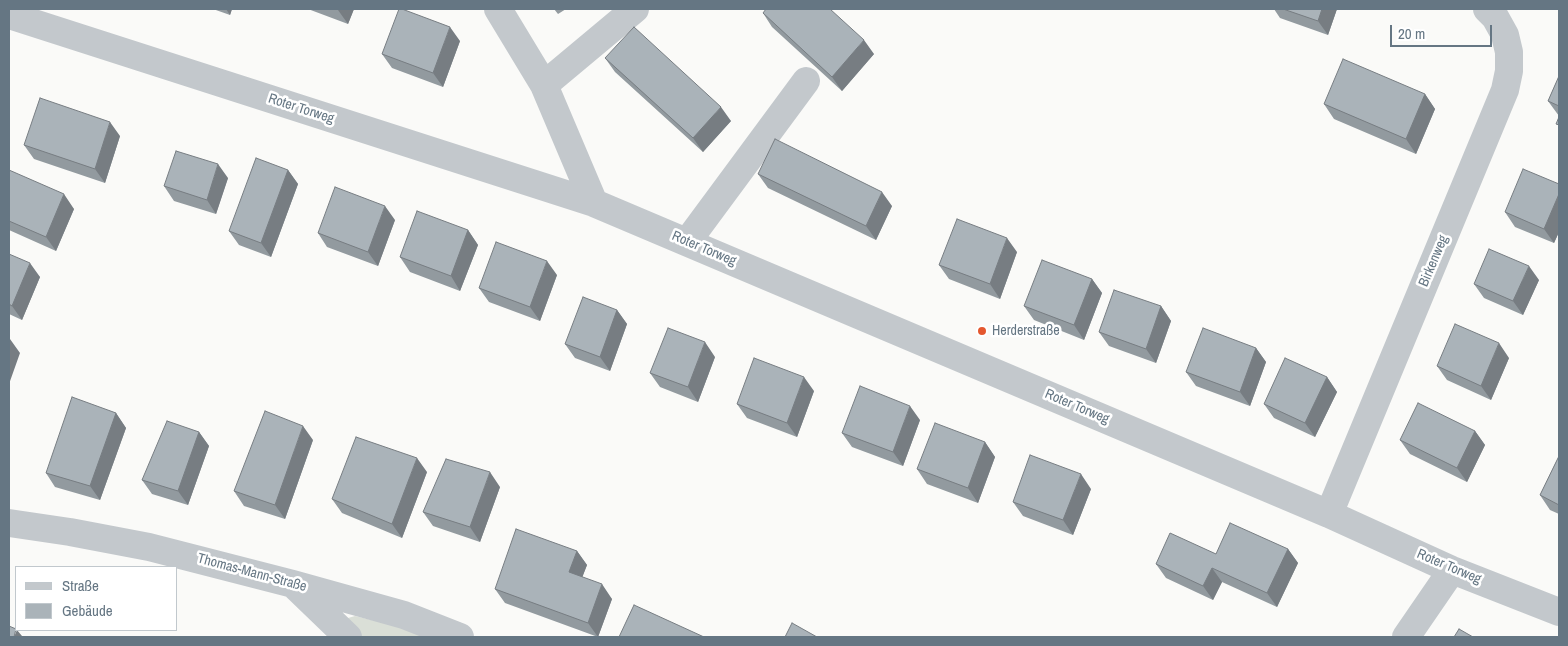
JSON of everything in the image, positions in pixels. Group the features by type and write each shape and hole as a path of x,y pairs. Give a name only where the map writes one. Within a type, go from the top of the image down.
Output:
{"street":[{"path":"498,9 544,85 594,203"},
{"path":"544,85 636,9"},
{"name":"Birkenweg","path":"1329,514 1505,90 1509,52 1502,29 1495,17 1487,9"},
{"name":"Roter Torweg","path":"9,15 594,203 1329,514 1452,570 1559,612"},
{"path":"687,242 806,81"},
{"name":"Thomas-Mann-Straße","path":"9,523 149,547 404,615 460,637"},
{"path":"1406,637 1452,570"},
{"path":"293,584 348,637"}],"shaded area":[{"path":"355,616 397,626 426,637 358,637 346,626 348,618"}],"building":[{"path":"399,9 450,27 433,73 382,54"},
{"path":"766,9 830,9 864,40 832,77 763,13"},
{"path":"1283,9 1322,9 1318,21"},
{"path":"634,27 721,107 693,138 605,58"},
{"path":"1343,59 1425,94 1406,139 1324,104"},
{"path":"1559,76 1559,106 1548,101"},
{"path":"40,98 110,122 95,169 24,145"},
{"path":"775,139 882,192 866,226 758,174"},
{"path":"176,151 218,164 207,200 164,186"},
{"path":"256,158 288,170 261,243 229,231"},
{"path":"1523,169 1559,184 1559,194 1544,229 1505,212"},
{"path":"9,170 64,194 46,237 9,221"},
{"path":"335,187 385,206 368,252 318,233"},
{"path":"417,211 468,230 451,276 400,257"},
{"path":"957,219 1007,238 990,284 939,265"},
{"path":"496,242 547,261 530,307 479,288"},
{"path":"1489,249 1529,266 1513,301 1474,284"},
{"path":"9,254 30,263 12,306 9,304"},
{"path":"1042,260 1092,279 1074,325 1024,306"},
{"path":"1114,290 1161,306 1146,349 1099,332"},
{"path":"583,297 617,310 600,357 565,344"},
{"path":"1455,324 1499,343 1481,386 1437,366"},
{"path":"668,328 705,342 688,387 650,373"},
{"path":"1203,328 1256,348 1240,392 1186,372"},
{"path":"754,358 804,377 787,423 737,404"},
{"path":"1285,358 1327,377 1305,423 1264,404"},
{"path":"860,386 910,406 893,452 842,433"},
{"path":"72,397 116,413 90,486 46,473"},
{"path":"1418,403 1475,431 1457,468 1400,440"},
{"path":"265,411 303,426 275,505 234,491"},
{"path":"167,421 199,432 178,491 142,480"},
{"path":"935,423 985,442 968,488 917,469"},
{"path":"356,437 417,458 392,524 332,499"},
{"path":"1030,455 1081,474 1063,520 1013,502"},
{"path":"1559,456 1559,505 1540,495"},
{"path":"446,459 490,472 470,527 423,512"},
{"path":"1230,523 1288,549 1267,593 1212,568 1203,586 1156,564 1170,533 1216,554"},
{"path":"516,529 577,551 569,572 602,584 588,623 495,589"},
{"path":"634,605 704,637 619,637"},
{"path":"792,623 817,637 785,637"},
{"path":"9,626 15,629 16,631 14,637 9,637"},
{"path":"1459,629 1473,637 1454,637"}],"place":[{"name":"Herderstraße","path":"982,331"}]}
